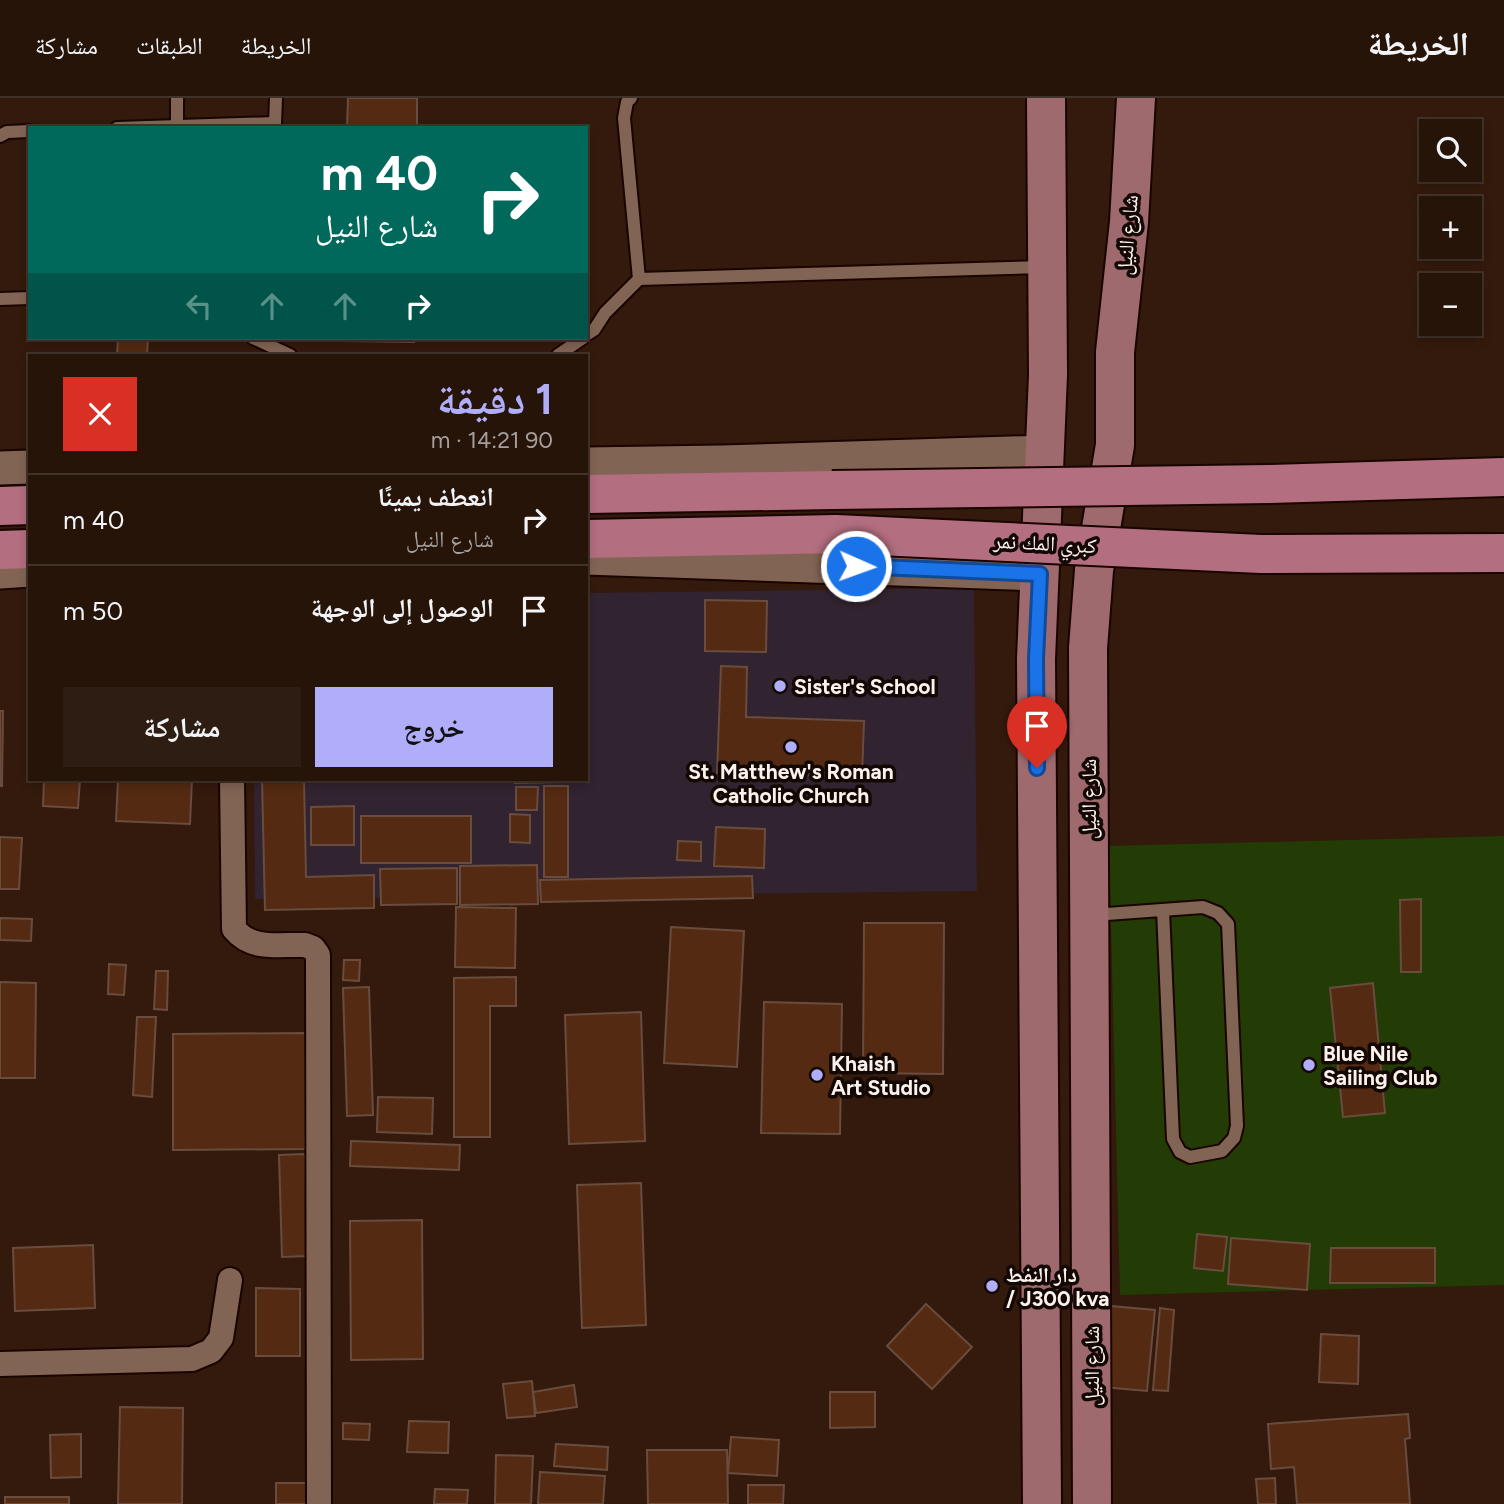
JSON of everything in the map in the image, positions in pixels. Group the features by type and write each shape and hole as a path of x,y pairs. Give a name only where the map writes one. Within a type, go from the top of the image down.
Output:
{"highway":[{"path":"588,494 1270,484 1504,477"},
{"path":"0,506 28,505"},
{"name":"كبري المك نمر","path":"588,538 836,534 1261,554 1504,552"},
{"path":"0,550 28,549"}],"main road":[{"path":"1042,1504 1036,659 1048,375 1046,98"},
{"name":"شارع النيل","path":"1092,1504 1088,648 1094,570 1115,445 1115,352 1129,222 1136,98"}],"street":[{"path":"588,464 1045,452"},
{"path":"0,468 28,467"},
{"path":"588,558 1040,574"},
{"path":"0,572 28,570"},
{"path":"232,781 234,929 253,944 306,945 318,954 319,1504"},
{"path":"0,1364 192,1359 211,1352 221,1338 230,1280"}],"lane":[{"path":"177,98 177,125"},
{"path":"157,126 275,125 276,98"},
{"path":"631,98 627,102 624,118 639,279"},
{"path":"0,136 7,132 28,131"},
{"path":"588,334 639,279 1047,267"},
{"path":"0,299 28,298"},
{"path":"259,340 288,354"},
{"path":"559,354 579,340"},
{"path":"1089,916 1163,910 1203,907 1218,913 1228,924 1237,1126 1234,1138 1222,1152 1190,1157 1180,1152 1173,1139 1163,910"}],"shaded area":[{"name":"Sister's School","path":"974,588 977,891 255,899 254,781 588,781 588,593"}],"green space":[{"name":"Blue Nile Sailing Club","path":"1504,836 1504,1285 1120,1295 1109,846"}],"building":[{"path":"348,98 417,98 417,126 347,126"},
{"path":"118,340 148,340 147,354 117,354"},
{"path":"414,340 414,342 345,341"},
{"path":"705,600 767,601 766,652 705,651"},
{"name":"St. Matthew's Roman Catholic Church","path":"721,666 747,667 746,717 864,721 862,777 717,773"},
{"path":"0,711 3,711 2,786 0,786"},
{"path":"44,781 80,781 78,808 43,806"},
{"path":"118,781 192,781 190,824 116,821"},
{"path":"262,781 304,781 306,877 374,875 374,908 265,910"},
{"path":"515,781 559,781 559,782"},
{"path":"544,786 568,786 568,877 544,877"},
{"path":"516,787 538,787 537,810 516,810"},
{"path":"354,806 354,845 311,845 311,807"},
{"path":"510,814 530,815 530,843 510,842"},
{"path":"361,816 471,816 471,863 361,863"},
{"path":"716,827 765,829 764,868 714,866"},
{"path":"0,837 22,838 19,889 0,889"},
{"path":"678,841 701,842 701,861 677,860"},
{"path":"537,865 538,904 460,905 460,866"},
{"path":"457,868 457,904 381,905 380,869"},
{"path":"752,876 753,898 541,902 540,880"},
{"path":"1421,899 1421,972 1401,972 1400,900"},
{"path":"456,907 516,908 515,968 455,967"},
{"path":"0,918 32,919 31,941 0,940"},
{"path":"864,923 944,923 943,1074 863,1073"},
{"path":"671,927 744,931 737,1067 664,1063"},
{"path":"344,960 360,960 359,981 343,980"},
{"path":"109,964 126,965 124,995 108,994"},
{"path":"156,971 168,971 167,1010 154,1009"},
{"path":"516,977 516,1006 490,1006 490,1137 454,1137 454,978"},
{"path":"0,982 36,983 35,1078 0,1078"},
{"path":"1373,983 1385,1113 1343,1117 1330,988"},
{"path":"369,987 373,1115 347,1116 343,988"},
{"path":"764,1002 842,1004 840,1134 761,1133"},
{"path":"641,1012 645,1141 569,1144 565,1015"},
{"path":"137,1017 156,1017 152,1097 133,1095"},
{"path":"305,1033 305,1149 173,1150 173,1034"},
{"path":"378,1097 433,1098 432,1134 377,1132"},
{"path":"351,1141 460,1145 459,1170 350,1166"},
{"path":"305,1154 307,1256 282,1257 279,1155"},
{"path":"641,1183 646,1325 582,1328 577,1185"},
{"path":"422,1220 423,1359 351,1360 350,1221"},
{"path":"1197,1234 1227,1237 1223,1271 1194,1268"},
{"path":"1231,1238 1310,1244 1307,1290 1228,1284"},
{"path":"93,1245 95,1308 15,1311 13,1248"},
{"path":"1331,1248 1435,1248 1435,1283 1330,1283"},
{"path":"256,1288 300,1289 300,1356 256,1356"},
{"path":"926,1304 972,1347 932,1389 887,1346"},
{"path":"1111,1306 1155,1310 1147,1391 1103,1387"},
{"path":"1160,1308 1174,1310 1168,1391 1153,1390"},
{"path":"1321,1334 1359,1336 1358,1384 1319,1382"},
{"path":"532,1381 535,1416 507,1418 503,1384"},
{"path":"574,1385 577,1407 536,1413 533,1392"},
{"path":"830,1392 875,1392 875,1427 830,1428"},
{"path":"120,1407 183,1408 182,1504 118,1504"},
{"path":"1408,1414 1410,1438 1405,1439 1410,1504 1297,1504 1294,1467 1271,1469 1268,1424"},
{"path":"409,1421 449,1422 448,1453 407,1452"},
{"path":"343,1423 370,1424 369,1440 343,1439"},
{"path":"81,1434 81,1477 51,1478 50,1435"},
{"path":"731,1437 779,1440 777,1476 728,1473"},
{"path":"556,1444 608,1447 607,1470 554,1466"},
{"path":"647,1450 727,1450 728,1504 648,1504"},
{"path":"496,1455 533,1456 531,1504 495,1504"},
{"path":"540,1472 605,1476 603,1504 538,1504"},
{"path":"1275,1478 1276,1504 1258,1504 1256,1479"},
{"path":"276,1483 307,1483 307,1504 276,1504"},
{"path":"748,1485 784,1485 783,1504 748,1504"},
{"path":"435,1489 468,1490 467,1504 434,1504"},
{"path":"5,1497 69,1497 69,1504 5,1504"}],"place":[{"name":"Sister's School","path":"780,686"},
{"name":"St. Matthew's Roman Catholic Church","path":"791,747"},
{"name":"Blue Nile Sailing Club","path":"1309,1065"},
{"name":"Khaish Art Studio","path":"817,1075"},
{"name":"دار النفط / J300 kva","path":"992,1286"}],"route":[{"path":"856,566 1040,574 1036,659 1037,768"}]}
